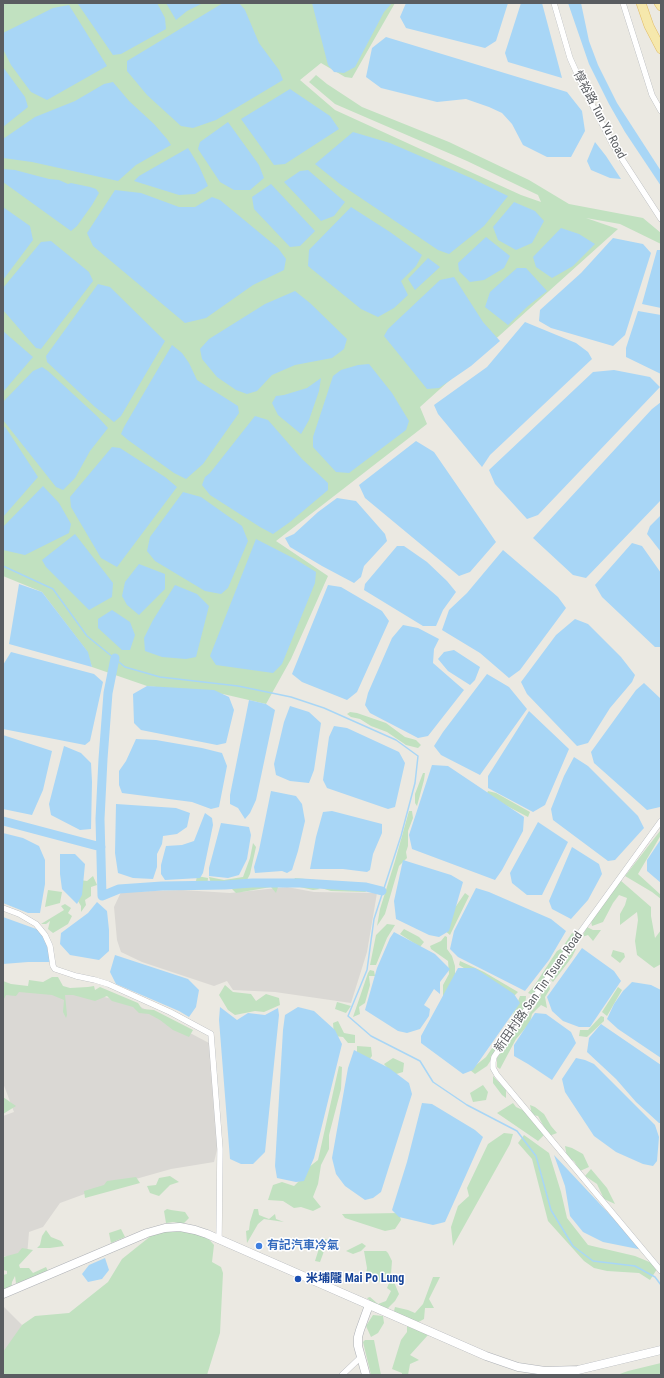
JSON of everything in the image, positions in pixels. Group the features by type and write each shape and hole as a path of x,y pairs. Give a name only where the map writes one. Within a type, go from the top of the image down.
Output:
{"main road":[{"path":"641,3 649,26 661,49"},
{"path":"3,1294 147,1233 175,1227 201,1232 219,1239 505,1363 525,1368 552,1371 578,1370 661,1350"},
{"path":"366,1375 360,1357 358,1337 369,1305"}],"street":[{"name":"惇裕路 Tun Yu Road","path":"554,3 570,58 584,89 613,144 661,219"},
{"path":"623,3 652,95 661,111"},
{"name":"新田村路 San Tin Tsuen Road","path":"661,821 553,970 494,1057 493,1062 493,1068 497,1075 661,1271"},
{"path":"3,908 19,914 36,924 45,935 50,946 53,966 55,969 108,984 170,1012 211,1034 220,1149 219,1239"},
{"path":"342,1375 360,1357"}],"shaded area":[{"path":"287,887 314,892 377,893 367,952 351,1003 275,992 233,990 227,981 214,986 142,962 121,952 117,940 114,907 121,892 182,890 230,893"},
{"path":"3,991 84,992 137,1005 209,1043 218,1146 214,1162 171,1169 90,1192 60,1203 43,1227 29,1232 27,1256 3,1256 3,1116 14,1112 3,1083"},
{"path":"3,1306 22,1325 12,1347 3,1353"}],"green space":[{"path":"3,3 395,3 352,78 345,77 321,63 300,80 335,110 521,195 541,202 538,195 467,161 335,104 309,82 316,75 362,107 449,142 529,180 569,204 643,218 661,233 661,244 620,224 586,218 618,229 420,407 427,424 276,541 328,576 291,659 266,704 223,694 147,686 92,667 86,650 42,592 3,576"},
{"path":"350,712 386,723 405,737 416,740 421,745 418,748 406,745 387,732 371,726 360,719 351,717 347,714"},
{"path":"423,773 425,773 424,780 417,806 415,803 415,794"},
{"path":"488,791 496,793 530,812 528,817 486,795"},
{"path":"409,811 412,811 413,818 408,831 408,846 406,852 407,858 399,866 385,914 377,926 380,909"},
{"path":"660,831 661,835 638,874 661,895 661,899 625,876"},
{"path":"253,843 256,847 250,874 247,880 244,879 242,882 233,881 219,888 212,887 209,877 224,880 243,877 250,858"},
{"path":"93,876 97,885 91,887 91,896 85,900 86,905 81,912 81,906 73,893 80,880 87,881"},
{"path":"197,876 208,878 207,888 188,888 185,883 196,881"},
{"path":"295,878 315,880 316,887 320,889 313,890 291,885"},
{"path":"620,880 651,907 655,938 661,930 661,964 654,968 637,955 635,941 638,920 637,912 620,925 620,914 627,898 619,895 603,922 592,926 591,921"},
{"path":"281,881 284,886 278,887 276,893 271,887 236,893 232,889 239,886 273,885"},
{"path":"321,888 359,888 365,890 366,892 331,891"},
{"path":"48,890 62,892 60,903 45,907"},
{"path":"465,893 469,896 450,935 444,930 452,912"},
{"path":"65,904 71,908 68,913 72,916 68,924 53,933 48,929 50,921 46,924 41,924 64,910 61,906"},
{"path":"387,924 395,925 387,938 376,965 370,965 376,935"},
{"path":"587,927 593,930 601,930 593,941 588,935 582,937"},
{"path":"404,929 419,937 424,942 420,947 400,934"},
{"path":"572,933 576,935 533,995 528,993 557,951 562,948"},
{"path":"445,936 447,937 447,949 452,956 455,966 455,983 443,1000 443,985 449,974 448,961 431,949 430,946 441,941"},
{"path":"572,949 576,949 572,957 553,982 551,980"},
{"path":"613,950 624,953 625,957 620,963 611,956"},
{"path":"460,961 484,972 518,992 512,998 459,965"},
{"path":"370,970 374,971 375,976 369,976 370,985 365,1003 359,1007 360,1014 353,1017 368,973"},
{"path":"52,977 58,977 63,986 70,988 94,986 95,990 100,987 138,1003 142,1009 154,1010 193,1030 189,1037 173,1030 149,1014 139,1013 133,1007 112,1001 107,996 95,1001 73,995 65,995 66,1018 63,1012 64,1000 52,995 19,992 16,996 6,995 3,1001 3,981 11,984 28,986 29,980 43,982"},
{"path":"547,983 549,984 550,989 545,997 547,1008 541,1005 532,1014 530,1023 516,1039 500,1069 497,1067 497,1058 521,1023 535,1007"},
{"path":"225,985 233,992 251,994 256,1001 266,994 279,998 280,1005 264,1012 255,1011 235,1015 228,1010 219,995"},
{"path":"618,987 622,990 607,1016 602,1012"},
{"path":"520,996 526,996 525,1009 487,1066 475,1074 470,1070 486,1057 510,1022"},
{"path":"337,1002 351,1006 346,1013 335,1009"},
{"path":"601,1016 604,1017 604,1021 587,1037 579,1036 580,1030 588,1030"},
{"path":"338,1021 344,1033 355,1035 355,1043 348,1043 343,1037 334,1036 333,1023"},
{"path":"357,1046 371,1047 372,1056 368,1061 357,1058"},
{"path":"393,1058 404,1063 403,1072 393,1075 384,1064"},
{"path":"339,1066 342,1067 341,1089 329,1135 329,1149 321,1165 318,1184 313,1197 321,1207 313,1211 301,1207 294,1208 283,1201 268,1200 273,1185 282,1182 294,1186 303,1177 304,1171 318,1160"},
{"path":"493,1076 506,1090 506,1098 493,1083"},
{"path":"483,1085 488,1092 486,1100 473,1102 470,1093"},
{"path":"3,1097 16,1106 3,1114"},
{"path":"513,1103 516,1107 527,1112 545,1134 538,1141 497,1113"},
{"path":"530,1105 544,1114 557,1133 549,1136 538,1116 532,1115"},
{"path":"504,1133 513,1134 510,1144 453,1246 451,1227 458,1206 469,1196 467,1188 488,1144"},
{"path":"524,1135 549,1153 567,1218 588,1245 635,1256 659,1266 650,1280 639,1273 607,1271 594,1268 584,1261 548,1221 532,1159 518,1143"},
{"path":"565,1146 583,1154 589,1167 580,1171 574,1161 567,1157"},
{"path":"591,1169 607,1188 615,1204 604,1199 597,1184 585,1176"},
{"path":"170,1176 179,1182 170,1185 159,1196 150,1193 147,1186 156,1185 159,1178"},
{"path":"136,1177 140,1183 85,1198 84,1191 104,1185 107,1181"},
{"path":"167,1209 185,1212 189,1218 183,1224 174,1222 166,1223 164,1211"},
{"path":"254,1209 258,1209 259,1215 269,1219 275,1214 276,1219 284,1222 264,1219 258,1224 247,1243 246,1231 249,1230"},
{"path":"399,1213 401,1220 395,1229 385,1231 345,1218 342,1214"},
{"path":"121,1229 125,1237 111,1243 109,1233"},
{"path":"46,1230 51,1237 61,1241 64,1246 37,1248 40,1245 42,1236"},
{"path":"166,1231 188,1231 207,1237 214,1245 212,1262 221,1267 223,1273 220,1333 207,1375 3,1375 3,1352 22,1325 35,1316 69,1313 108,1282 122,1259 152,1235"},
{"path":"322,1239 327,1239 323,1254 320,1262 315,1261"},
{"path":"362,1243 366,1246 361,1251 353,1254 346,1251"},
{"path":"22,1248 33,1250 19,1265 20,1268 29,1268 33,1273 46,1267 49,1273 31,1281 16,1283 15,1276 12,1282 11,1290 3,1293 3,1275 7,1274 7,1271 3,1270 3,1257 18,1253"},
{"path":"364,1251 386,1251 388,1253 392,1261 391,1274 381,1283 371,1276 365,1281 367,1268"},
{"path":"433,1277 440,1277 429,1299 434,1308 425,1308 424,1319 415,1324 393,1315 395,1307 415,1313 423,1304"},
{"path":"391,1278 399,1294 395,1301 385,1311 379,1309 367,1298 370,1297 378,1304 386,1301 391,1291 387,1288"},
{"path":"373,1315 383,1316 384,1323 378,1333 371,1337 366,1326"},
{"path":"407,1326 428,1335 410,1355 419,1360 410,1364 408,1375 402,1375 402,1373 392,1369 401,1340 407,1332"},
{"path":"365,1340 374,1340 381,1375 371,1375 363,1342"},
{"path":"661,1363 661,1375 617,1375 628,1371"}],"water":[{"path":"157,3 165,18 166,29 121,54 113,55 78,4"},
{"path":"166,3 203,3 187,11 176,20"},
{"path":"223,3 239,3 245,10 259,43 279,70 283,80 216,120 193,128 181,126 147,95 127,71 127,61"},
{"path":"312,3 392,3 384,12 355,67 344,73 334,72 328,65"},
{"path":"406,3 508,3 496,41 485,48 406,28 400,17"},
{"path":"521,3 542,3 562,78 508,62 505,53"},
{"path":"568,3 581,3 589,41 598,65 617,103 661,171 661,186 625,132 609,104 589,64"},
{"path":"69,5 107,66 47,100 31,92 11,65 3,49 3,33 53,8"},
{"path":"386,37 567,92 582,111 585,131 571,157 547,157 523,145 512,124 502,113 489,107 466,99 437,102 381,88 366,77 372,48"},
{"path":"3,67 25,97 28,107 3,127"},
{"path":"113,82 129,101 154,124 171,145 136,165 118,181 32,162 3,158 3,139 35,117 75,101 104,84"},
{"path":"290,89 330,116 339,129 285,164 274,165 241,119"},
{"path":"228,122 259,165 264,178 250,190 234,190 220,182 198,149 200,142"},
{"path":"353,132 390,143 471,178 508,196 484,226 449,254 438,250 340,184 315,164"},
{"path":"595,142 621,179 610,178 591,170 587,161"},
{"path":"188,148 199,166 208,186 195,194 179,195 134,181 139,176"},
{"path":"3,169 15,170 49,179 59,180 68,184 71,183 90,187 96,189 99,193 77,226 71,231 3,182"},
{"path":"308,170 345,202 334,216 321,221 284,182 300,171"},
{"path":"271,184 315,231 300,246 290,247 254,209 252,197"},
{"path":"115,190 141,193 179,207 195,207 212,197 220,200 278,248 286,259 284,270 253,285 206,318 185,323 93,246 87,233"},
{"path":"514,202 535,211 544,221 532,243 516,250 498,240 493,227"},
{"path":"3,207 30,226 33,240 3,280"},
{"path":"351,207 422,255 416,266 401,281 408,295 394,308 378,317 361,309 308,266 309,250"},
{"path":"561,228 579,234 595,244 573,266 552,278 536,267 533,257"},
{"path":"486,237 510,256 504,268 484,280 470,282 459,271 458,263"},
{"path":"613,238 643,244 651,253 625,335 613,346 551,328 539,321 540,310 581,273"},
{"path":"51,241 89,272 93,281 41,349 36,348 3,310 3,288 41,242"},
{"path":"657,250 661,250 661,308 642,304"},
{"path":"428,258 440,267 415,290 408,279"},
{"path":"517,268 526,268 547,291 508,325 485,307 490,292"},
{"path":"454,277 483,322 500,341 471,366 439,388 427,389 384,336 388,329 440,280"},
{"path":"98,284 110,287 165,341 121,416 114,422 95,407 47,362 46,356"},
{"path":"295,291 310,303 347,339 344,349 332,358 295,365 272,375 257,391 247,394 236,390 217,377 202,359 200,349 209,339 265,304"},
{"path":"638,311 661,315 661,374 626,357 626,348"},
{"path":"525,322 576,343 588,352 592,359 490,455 482,467 438,414 434,405 487,367"},
{"path":"3,331 33,357 3,392"},
{"path":"172,345 182,353 189,363 197,380 238,406 239,413 203,464 186,479 174,473 121,434"},
{"path":"369,364 392,393 409,421 406,430 349,473 336,472 313,447 313,437 333,376 341,370 358,365"},
{"path":"42,367 98,417 108,428 90,451 75,478 63,490 56,487 3,420 3,402 33,371"},
{"path":"614,370 650,377 660,387 538,515 527,519 495,484 489,470 593,372"},
{"path":"321,378 319,391 309,420 301,434 278,415 272,403 276,396 307,388"},
{"path":"661,402 661,500 586,578 573,575 533,538 652,409"},
{"path":"255,416 268,420 302,459 328,483 328,490 290,522 273,534 210,495 202,485 205,477 210,473"},
{"path":"3,426 6,428 38,477 3,517"},
{"path":"416,441 434,452 496,542 470,572 459,576 365,498 359,485"},
{"path":"112,447 120,448 165,477 177,487 117,567 101,558 71,507 70,497"},
{"path":"43,486 59,503 71,524 69,533 25,555 3,550 3,527"},
{"path":"183,492 201,497 242,526 248,541 228,588 221,594 205,591 155,561 147,551 150,537"},
{"path":"337,498 356,501 385,534 387,541 364,566 361,577 354,583 290,547 285,538 294,534 318,512"},
{"path":"661,515 661,552 647,534 650,526"},
{"path":"75,534 113,583 112,597 89,610 46,567 42,560"},
{"path":"256,539 295,559 316,572 315,583 282,664 273,673 216,665 210,656"},
{"path":"632,543 642,546 661,573 661,647 655,647 602,597 595,585"},
{"path":"397,546 404,546 427,562 456,592 443,610 436,626 423,626 364,590 365,584"},
{"path":"503,550 558,597 566,608 520,670 509,678 480,653 442,630 449,610 467,593"},
{"path":"139,564 165,574 165,589 139,615 127,605 122,596 125,582"},
{"path":"19,584 42,592 88,652 92,667 9,644"},
{"path":"175,585 197,594 209,606 196,657 186,659 162,657 145,651 144,638 153,620"},
{"path":"328,585 341,587 382,611 389,621 357,692 347,700 302,682 292,674"},
{"path":"112,610 130,622 135,635 130,650 122,650 98,628 98,619"},
{"path":"575,619 588,624 621,657 635,675 632,682 610,708 588,743 577,746 527,694 521,682 556,635"},
{"path":"403,625 418,628 439,639 434,649 433,663 464,690 428,736 418,738 370,713 365,705 368,693 392,638"},
{"path":"454,650 480,667 475,680 470,685 448,671 438,659 444,652"},
{"path":"11,652 94,674 103,682 90,741 85,745 3,729 3,665"},
{"path":"487,674 509,687 527,709 480,775 441,755 434,746"},
{"path":"644,683 661,699 661,806 647,810 594,763 591,752 636,690"},
{"path":"147,686 214,690 229,697 234,710 226,743 217,745 141,730 134,723 133,694"},
{"path":"249,700 266,704 275,710 256,800 250,813 245,819 238,808 230,804 230,795"},
{"path":"290,706 309,712 321,723 314,770 309,783 290,781 276,775 274,764 284,722"},
{"path":"529,711 569,749 545,805 533,812 488,788 488,776"},
{"path":"334,726 347,728 399,752 405,763 395,807 388,809 327,788 323,780 329,737"},
{"path":"3,735 52,751 43,790 32,815 3,809"},
{"path":"136,739 156,740 222,753 227,766 219,807 211,809 192,802 122,793 119,785 119,771 126,761"},
{"path":"64,746 81,753 91,763 91,829 80,830 51,815 49,804"},
{"path":"574,757 588,766 638,816 644,828 615,860 608,861 553,820 551,809 564,776"},
{"path":"432,765 448,766 524,817 523,831 495,880 412,849 409,835"},
{"path":"271,791 296,796 302,804 305,821 292,870 287,873 282,871 255,873 254,867"},
{"path":"116,804 176,808 190,813 187,827 177,834 163,836 162,844 157,854 157,867 153,879 133,878 118,873 115,853"},
{"path":"332,811 382,824 382,833 373,854 370,870 367,872 343,869 310,869 316,837 323,812"},
{"path":"205,813 212,818 213,825 203,873 200,878 165,880 161,874 161,865 166,846 182,845 194,841"},
{"path":"538,822 568,842 542,895 527,895 512,883 510,873"},
{"path":"221,823 249,827 251,835 247,859 239,875 228,878 209,876 209,868"},
{"path":"3,833 23,838 39,846 45,860 45,884 40,913 28,913 3,903"},
{"path":"661,839 661,883 647,871 647,860"},
{"path":"572,847 599,864 602,874 588,900 571,919 552,909 549,901"},
{"path":"60,854 75,854 85,864 82,895 77,904 62,889"},
{"path":"403,860 451,875 463,882 449,931 439,937 429,935 396,919 394,901"},
{"path":"476,888 489,892 551,919 566,931 549,960 525,991 458,957 450,949 454,931"},
{"path":"97,902 107,911 109,951 99,960 70,955 60,944 61,933 88,913"},
{"path":"3,917 39,930 53,949 51,962 3,964"},
{"path":"394,932 435,954 450,969 440,982 440,994 434,989 424,1005 430,1009 429,1016 420,1029 407,1033 398,1031 365,1010 377,968"},
{"path":"582,948 614,971 621,981 590,1027 579,1027 563,1021 552,1011 547,997"},
{"path":"115,955 188,979 199,990 196,1007 189,1017 179,1011 116,984 110,972"},
{"path":"458,968 475,968 514,994 520,1003 473,1070 463,1074 421,1043 421,1036"},
{"path":"632,982 651,985 661,990 661,1058 618,1029 607,1019 614,1004 623,991"},
{"path":"220,1007 237,1020 248,1013 265,1015 278,1008 279,1015 265,1152 253,1164 241,1164 230,1159 219,1020"},
{"path":"298,1007 314,1011 335,1030 342,1044 314,1158 304,1181 296,1182 277,1178 275,1166 285,1015"},
{"path":"535,1013 546,1014 571,1032 576,1043 552,1080 514,1056 514,1045"},
{"path":"601,1024 661,1065 661,1123 659,1123 636,1102 616,1079 587,1052 589,1038"},
{"path":"354,1050 389,1068 409,1083 412,1094 381,1192 373,1198 365,1200 345,1186 336,1174 332,1158 348,1068"},
{"path":"576,1058 594,1064 655,1125 659,1137 657,1161 653,1166 643,1164 616,1152 594,1136 565,1092 562,1079"},
{"path":"422,1103 432,1104 475,1130 483,1137 445,1222 433,1225 399,1217 392,1210 407,1162"},
{"path":"554,1155 643,1250 603,1242 583,1232 570,1216 565,1186"},
{"path":"105,1258 109,1270 102,1279 88,1282 82,1274 89,1265"}],"waterway":[{"path":"3,566 53,589 87,636 125,667 160,677 238,686 291,697 324,708 396,740 418,756 415,783 401,836 374,919 367,970 348,1016 371,1036 420,1061 433,1082 467,1105 517,1131 536,1156 551,1210 573,1246 593,1261 635,1266 655,1277 661,1285"},
{"path":"115,658 108,693 103,759 100,819 102,896 119,889 252,883 302,883 366,887 382,891"},
{"path":"3,821 101,847"}],"place":[{"name":"有記汽車冷氣","path":"259,1246"},
{"name":"米埔隴 Mai Po Lung","path":"298,1279"}]}
